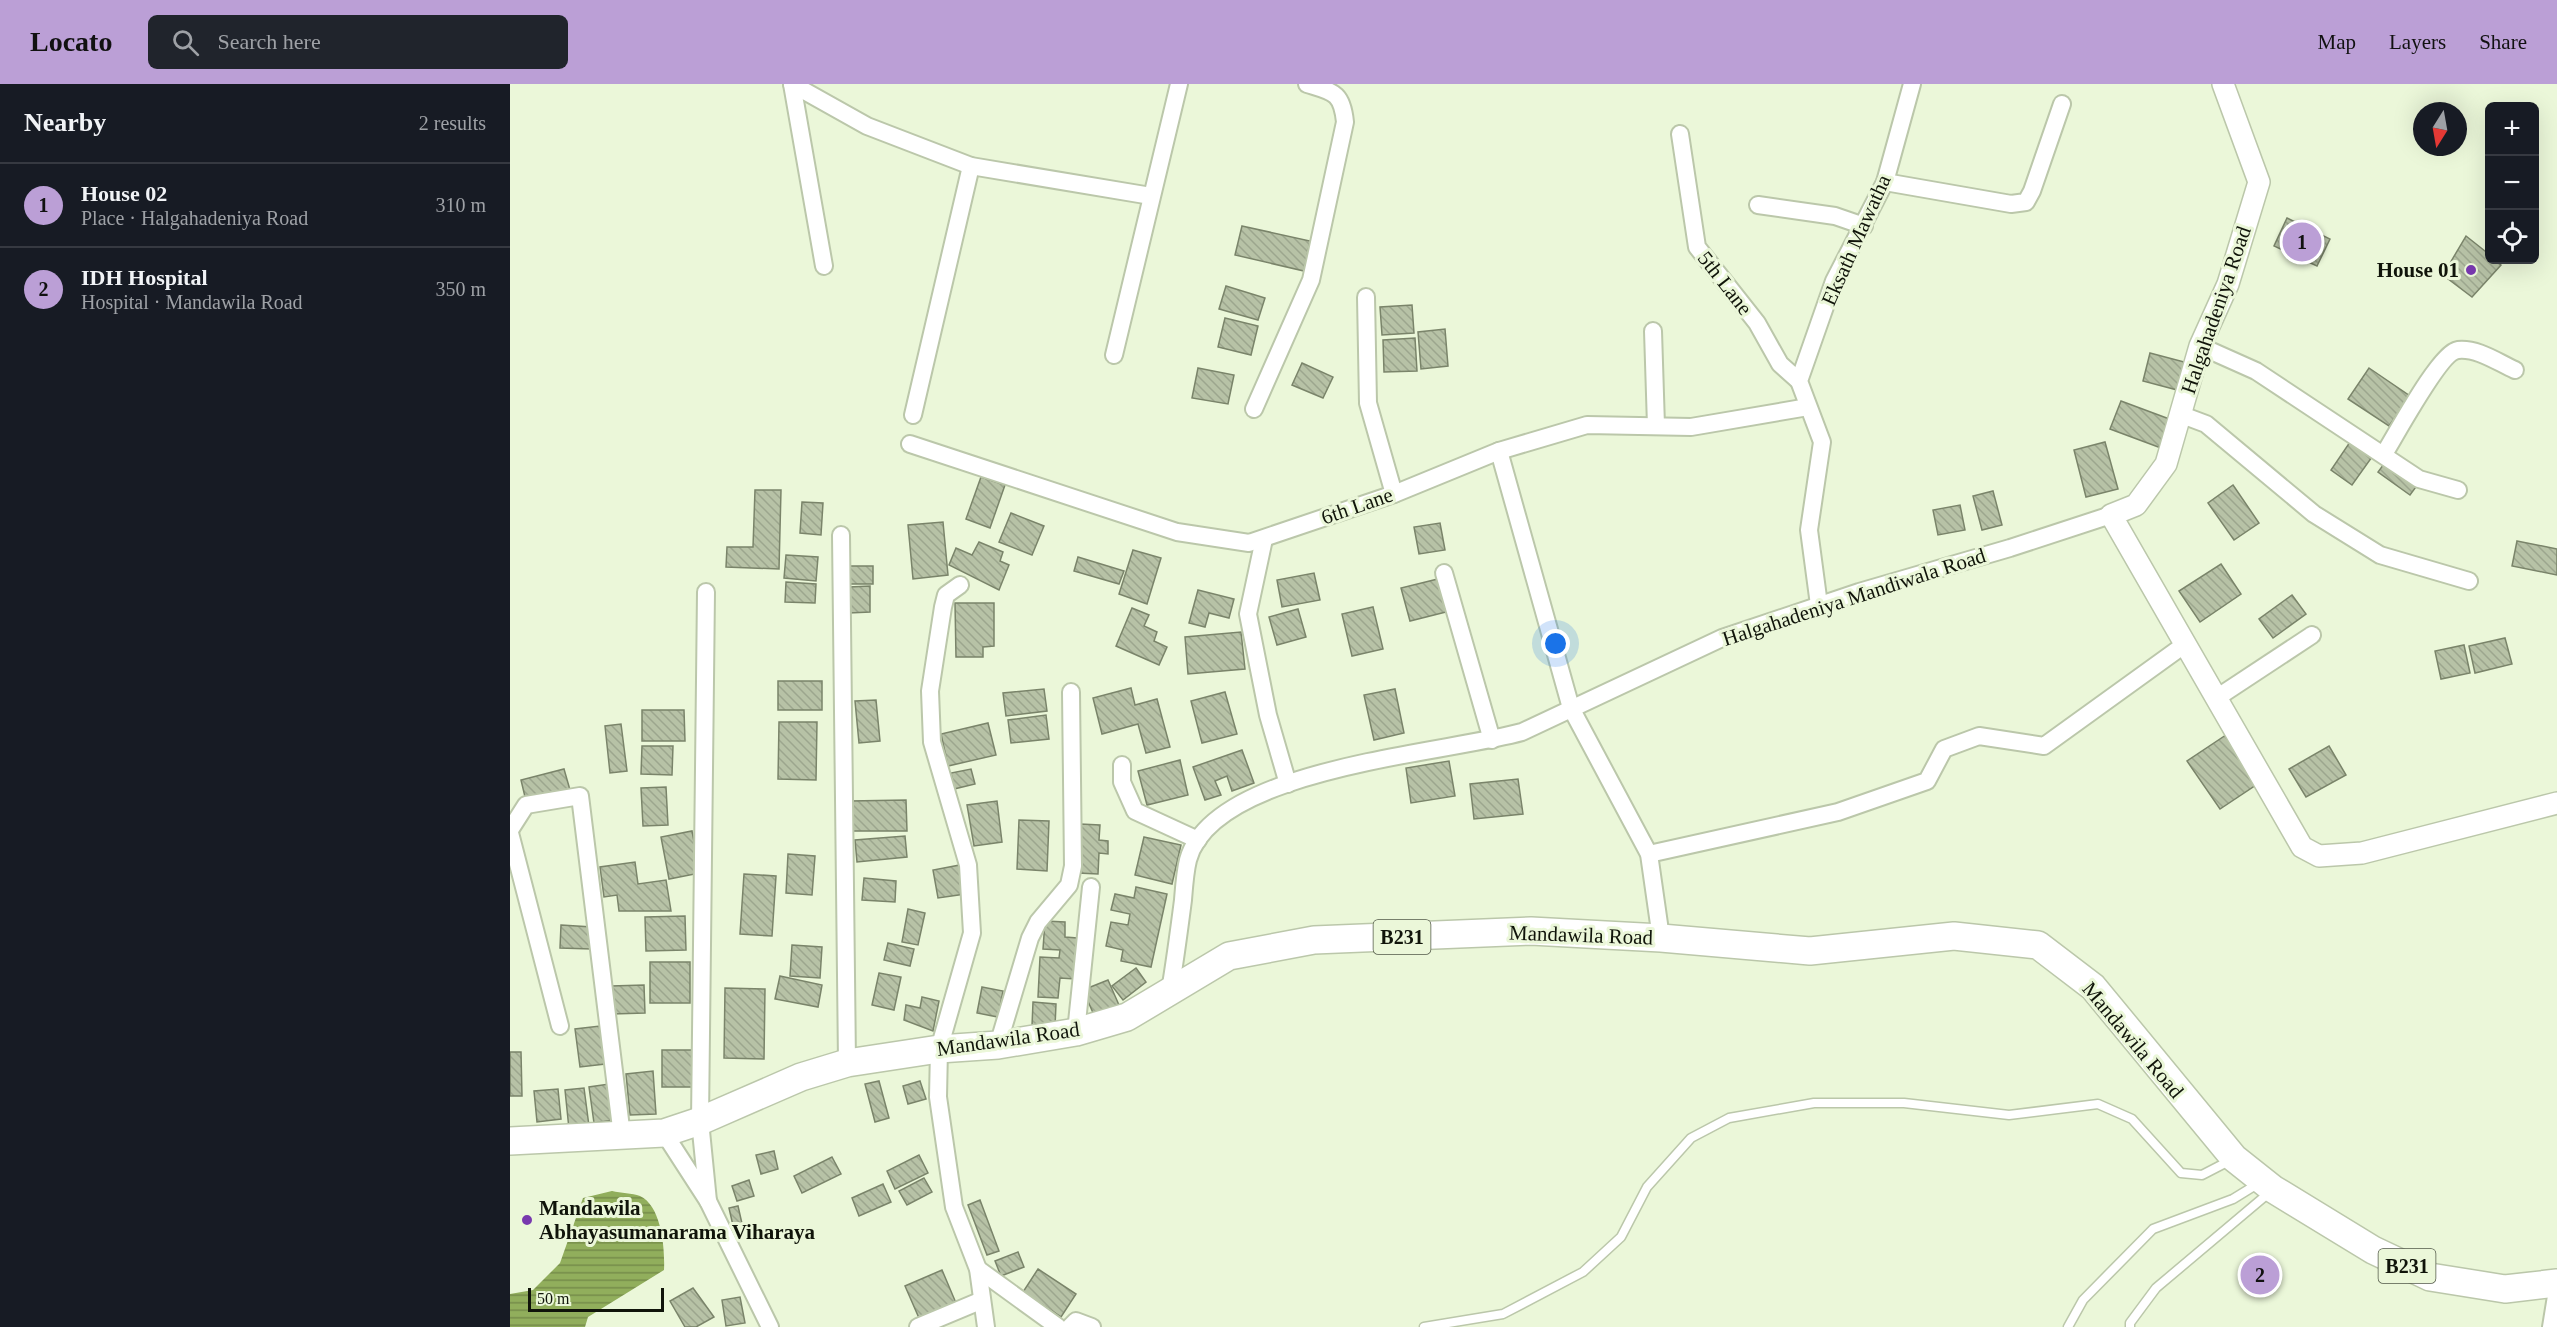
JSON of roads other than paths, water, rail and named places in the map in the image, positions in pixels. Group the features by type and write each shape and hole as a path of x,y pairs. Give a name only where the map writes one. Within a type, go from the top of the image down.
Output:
{"main road":[{"name":"Mandawila Road","path":"510,1141 664,1133 700,1121 801,1077 847,1063 939,1049 998,1045 1076,1032 1127,1017 1230,956 1314,940 1531,931 1661,938 1810,951 1954,936 2038,945 2093,987 2234,1158 2268,1185 2373,1250 2430,1277 2505,1289 2557,1284"}],"street":[{"path":"792,84 867,126 971,166 1151,196"},
{"path":"792,84 825,266"},
{"path":"1114,355 1179,84"},
{"path":"1254,409 1311,280 1345,122 1343,104 1334,93 1306,84"},
{"name":"Eksath Mawatha","path":"1800,381 1834,281 1885,182 1912,84"},
{"name":"Halgahadeniya Road","path":"2111,514 2136,505 2166,464 2182,415 2200,346 2228,284 2259,182 2223,84"},
{"path":"1885,182 2011,204 2025,202 2032,191 2062,104"},
{"name":"5th Lane","path":"1680,134 1696,247 1757,323 1780,364 1800,381"},
{"path":"913,416 971,166"},
{"path":"1758,205 1835,216 1864,226"},
{"path":"1366,297 1368,403 1394,494"},
{"path":"1653,332 1656,426"},
{"path":"2200,346 2256,372 2419,479 2458,490"},
{"path":"2384,454 2440,362 2455,350 2473,350 2514,370"},
{"path":"1800,381 1822,442 1809,530 1819,605"},
{"name":"6th Lane","path":"910,444 1177,532 1249,543 1394,494 1500,451 1587,425 1691,427 1740,421 1808,407"},
{"path":"2182,415 2206,424 2314,514 2380,555 2469,581"},
{"path":"1500,451 1571,708 1649,854 1661,938"},
{"path":"2111,514 2184,645 2218,697 2302,847 2319,856 2362,853 2557,803"},
{"name":"Halgahadeniya Mandiwala Road","path":"1170,991 1188,858 1205,828 1234,806 1288,784 1366,762 1492,740 1522,732 1722,638 1819,605 2010,548 2111,514"},
{"path":"841,535 847,1063"},
{"path":"1264,539 1248,614 1268,715 1288,784"},
{"path":"1444,573 1492,740"},
{"path":"960,585 946,595 930,691 932,742 968,865 972,933 939,1049 938,1097 954,1207 978,1269 986,1327"},
{"path":"706,592 700,1121 708,1202"},
{"path":"2218,697 2312,635"},
{"path":"1649,854 1839,812 1927,781 1944,749 1979,736 2044,746 2184,645"},
{"path":"998,1045 1030,938 1038,922 1069,885 1073,866 1071,692"},
{"path":"1122,765 1122,782 1135,811 1198,840"},
{"path":"560,1026 510,832 526,805 580,796 622,1136"},
{"path":"1076,1032 1091,887"},
{"path":"664,1133 708,1202 770,1327"},
{"path":"978,1269 1058,1327"},
{"path":"2551,1327 2557,1290"},
{"path":"918,1327 981,1301"},
{"path":"1070,1327 1076,1321 1092,1327"}],"lane":[{"path":"1424,1327 1503,1314 1583,1272 1621,1237 1647,1187 1691,1138 1729,1118 1814,1103 1904,1103 2008,1115 2098,1104 2132,1119 2181,1173 2202,1175 2234,1158"},
{"path":"2068,1327 2083,1300 2153,1229 2268,1185"},
{"path":"2130,1327 2130,1323 2156,1288 2268,1185"}],"place":[{"name":"House 02","path":"2302,242"},
{"name":"House 01","path":"2471,270"},
{"name":"Mandawila Abhayasumanarama Viharaya","path":"527,1220"},
{"name":"IDH Hospital","path":"2260,1275"}]}
